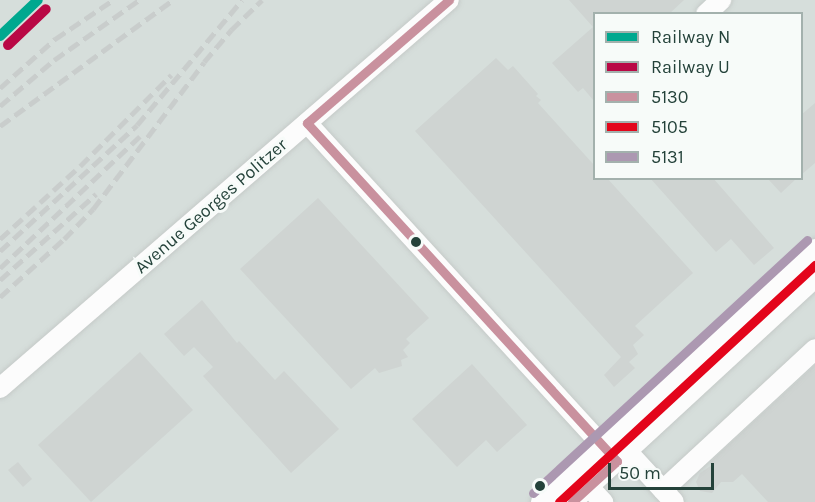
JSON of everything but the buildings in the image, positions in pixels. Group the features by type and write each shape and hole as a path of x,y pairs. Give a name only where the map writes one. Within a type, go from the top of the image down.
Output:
{"street":[{"name":"Avenue Georges Politzer","path":"0,387 448,0"},
{"path":"708,12 722,0"},
{"path":"307,123 603,444 622,456 669,496 815,349"},
{"path":"541,502 815,249"},
{"path":"572,502 815,278"},
{"path":"589,486 603,502"}],"shaded area":[{"path":"0,0 815,0 815,502 0,502"}],"railway":[{"path":"0,88 55,39 113,0"},
{"path":"0,106 54,60 139,0"},
{"path":"0,126 173,0"},
{"path":"0,251 137,125 242,0"},
{"path":"0,297 64,239 93,209 204,62 231,30 262,0"},
{"path":"0,239 80,166 171,75"},
{"path":"0,268 140,136"},
{"path":"0,280 96,194"}],"rail line":[{"name":"N","path":"0,36 38,0"},
{"name":"U","path":"8,45 46,9"}],"transit line":[{"name":"5130","path":"307,123 449,0"},
{"name":"5130","path":"307,123 617,461 572,502"},
{"name":"5131","path":"533,493 807,240"},
{"name":"5105","path":"559,502 815,265"}]}
